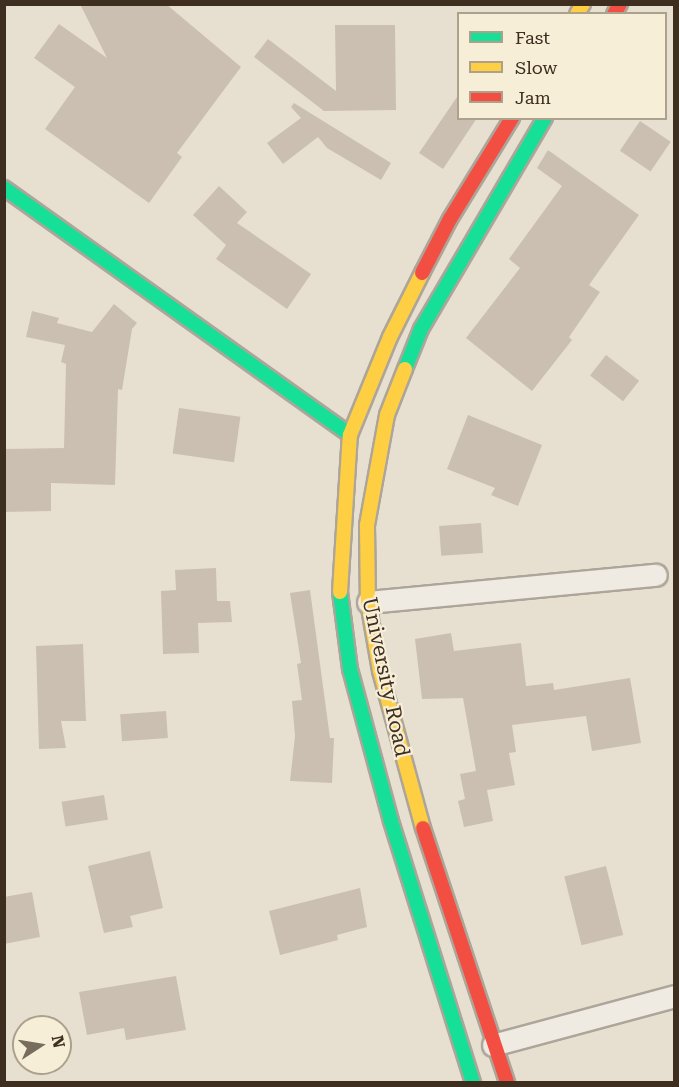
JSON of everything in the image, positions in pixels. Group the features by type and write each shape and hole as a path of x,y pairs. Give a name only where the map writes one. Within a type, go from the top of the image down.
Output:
{"main road":[{"name":"University Road","path":"473,1083 390,821 344,635 339,571 350,435 390,337 445,229 512,120"},
{"name":"University Road","path":"507,1083 493,1045 449,901 414,801 380,671 368,602 367,525 387,415 421,329 544,120"},
{"path":"4,188 350,435"}],"street":[{"path":"368,602 656,575"},
{"path":"493,1045 675,996"}],"building":[{"path":"80,4 166,4 241,67 177,153 182,157 149,203 45,129 75,87 34,58 59,24 107,58"},
{"path":"335,25 395,25 396,110 324,111 254,57 268,39 336,91"},
{"path":"457,97 457,120 476,120 443,169 419,153"},
{"path":"294,103 391,163 381,180 327,148 318,137 283,164 267,143 301,118 291,107"},
{"path":"640,121 671,142 651,172 620,151"},
{"path":"548,150 639,215 589,285 600,292 569,337 572,340 532,391 466,338 520,268 509,259 562,186 537,168"},
{"path":"219,186 247,212 237,223 311,274 287,309 216,259 226,245 193,215"},
{"path":"114,304 137,323 132,329 122,390 118,389 115,485 51,483 51,511 4,512 4,449 64,448 66,364 61,362 65,345 26,337 32,311 59,318 57,323 92,332"},
{"path":"606,355 639,381 623,401 590,375"},
{"path":"179,408 240,417 234,462 173,454"},
{"path":"468,415 542,445 518,506 491,495 495,488 447,469"},
{"path":"481,523 483,553 441,556 439,526"},
{"path":"216,568 217,601 230,601 232,622 198,623 199,653 163,654 161,591 176,590 175,570"},
{"path":"310,590 330,738 334,738 332,783 290,781 295,736 292,701 302,700 297,664 301,663 290,593"},
{"path":"451,633 454,651 521,643 526,686 553,683 554,690 630,678 641,743 592,751 586,716 512,725 516,752 509,753 515,785 487,790 493,821 464,827 458,801 465,799 460,774 476,771 463,698 422,699 415,639"},
{"path":"83,644 86,721 61,721 66,748 39,749 36,646"},
{"path":"166,711 168,738 122,741 120,714"},
{"path":"104,795 108,820 65,826 62,802"},
{"path":"150,851 163,908 130,916 133,927 104,933 88,866"},
{"path":"606,866 623,935 581,945 564,876"},
{"path":"360,888 367,927 337,935 338,940 280,955 269,911"},
{"path":"32,892 40,937 4,944 4,897"},
{"path":"176,976 186,1030 126,1040 124,1028 87,1035 79,992"}],"traffic: fast":[{"path":"405,369 421,329 544,120"},
{"path":"4,188 350,435"},
{"path":"340,592 350,669 391,821 473,1082"}],"traffic: slow":[{"path":"578,12 583,4"},
{"path":"340,592 350,435 390,337 422,273"},
{"path":"405,369 387,415 367,525 368,602 380,671 423,828"}],"traffic: jam":[{"path":"615,12 620,4"},
{"path":"422,273 450,219 511,120"},
{"path":"423,828 507,1082"}]}
